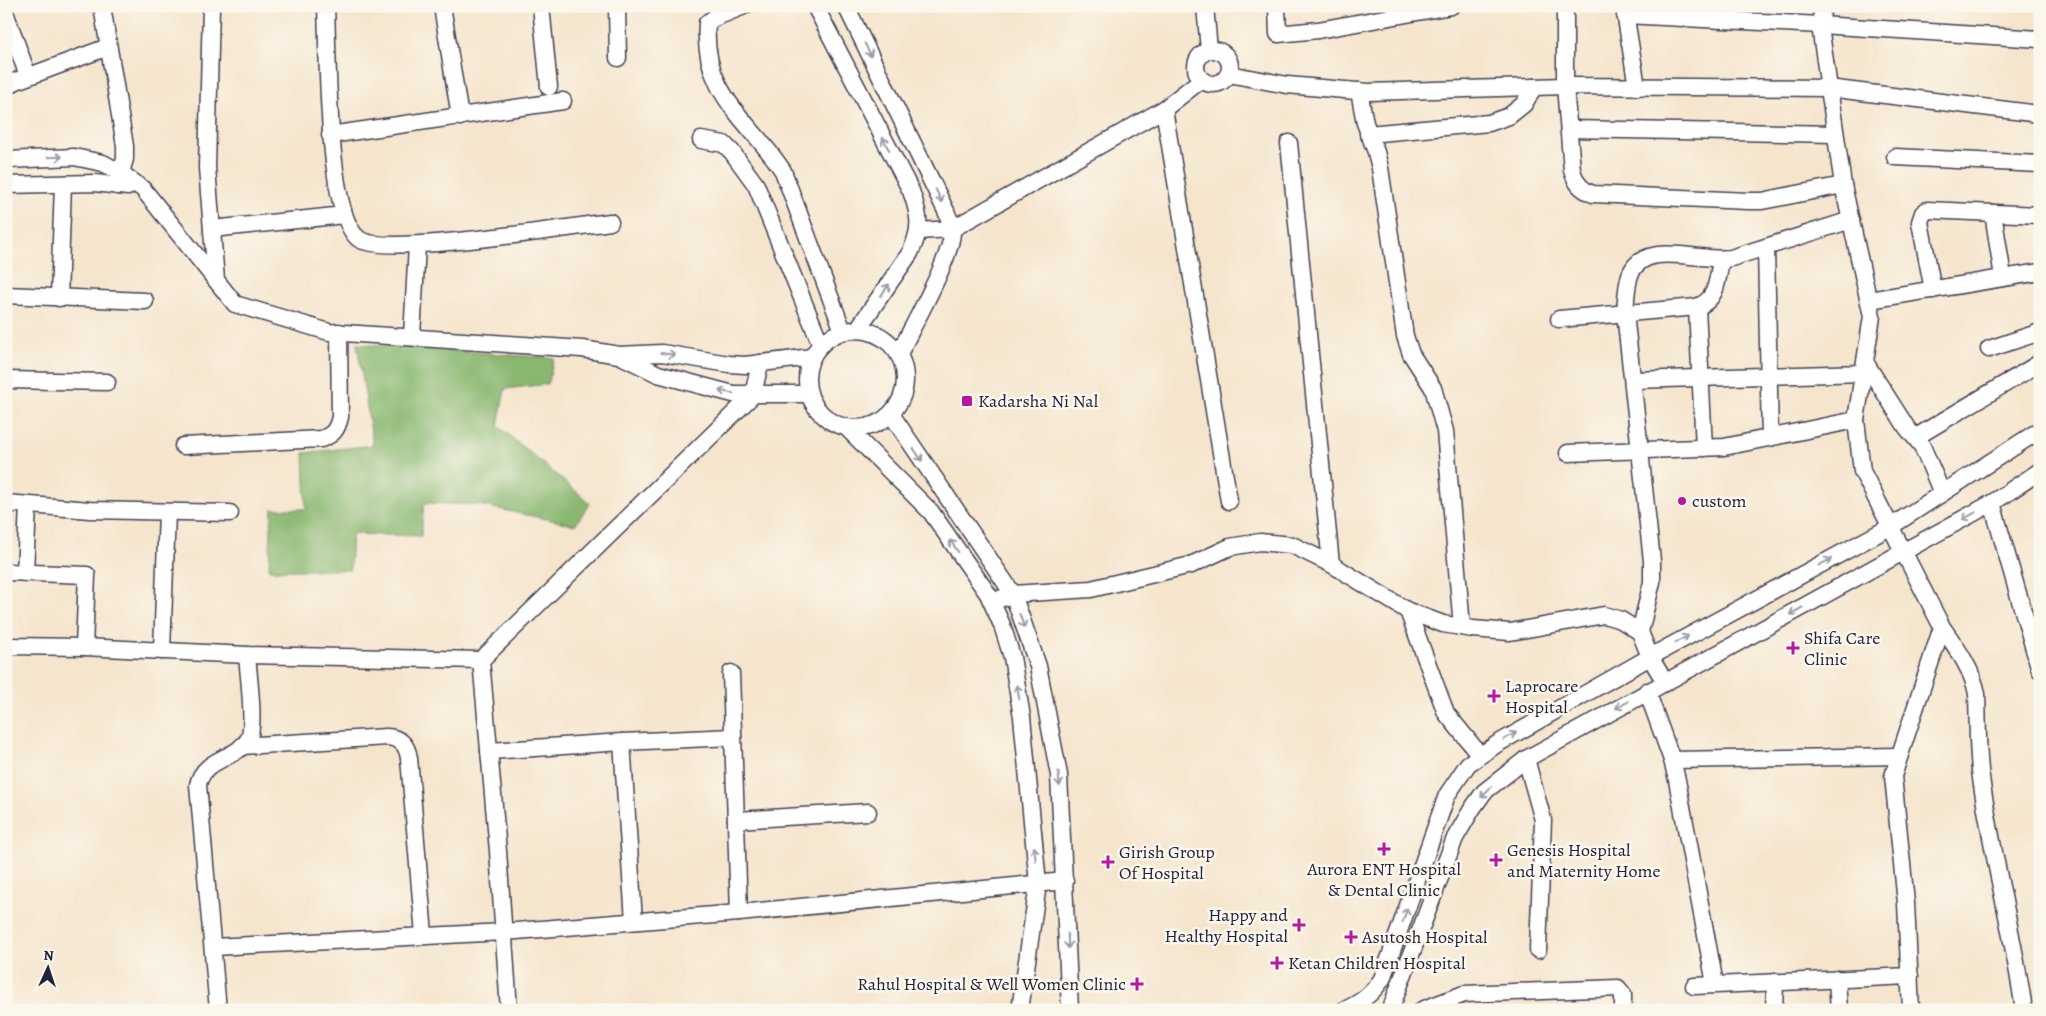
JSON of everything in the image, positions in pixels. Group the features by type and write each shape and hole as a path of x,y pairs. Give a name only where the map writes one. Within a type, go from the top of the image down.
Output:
{"street":[{"path":"102,6 125,146 126,159 120,180"},
{"path":"210,6 207,152 216,280"},
{"path":"326,6 330,135 344,215 349,228 358,239 368,243 384,245 417,245 610,222"},
{"path":"442,6 460,117"},
{"path":"541,6 548,87"},
{"path":"617,6 618,58"},
{"path":"744,6 714,18 707,23 710,62 719,90 728,104 784,172 850,330"},
{"path":"6,160 74,156 103,163 120,180 143,188 235,304 329,332 582,349 619,355 662,353 729,364 760,363 816,351 850,330 910,253 919,225 911,191 815,6"},
{"path":"846,6 941,202 952,229 951,243 945,260 899,354"},
{"path":"1205,6 1209,50"},
{"path":"1277,6 1278,34 1318,30 1403,10 1451,6"},
{"path":"1565,6 1565,86 1572,170 1576,182 1583,190 1593,194 1762,201 1843,185"},
{"path":"1823,6 1820,25 1843,185 1872,316 1856,420 1862,471 1942,627 1955,646 1975,683 1978,694 1980,776 2024,1010"},
{"path":"1637,87 1624,11 2040,39"},
{"path":"6,15 28,76"},
{"path":"6,86 108,47"},
{"path":"1209,50 1220,51 1230,63 1229,74 1222,82 1212,85 1202,80 1196,71 1197,60 1204,52 1209,50"},
{"path":"1229,74 1287,85 1359,91 1534,86 1828,88 2040,114"},
{"path":"918,231 952,229 1164,110 1202,80"},
{"path":"1368,134 1489,122 1509,116 1524,104 1534,86"},
{"path":"1359,91 1368,134 1376,152 1380,168 1405,336 1412,354 1433,388 1445,431 1462,627"},
{"path":"330,135 563,101"},
{"path":"1164,110 1229,501"},
{"path":"1569,129 1835,134"},
{"path":"701,140 724,144 756,185 816,351 808,369 807,382 815,406 823,416 834,423 846,427 862,428 878,423 891,414 901,401 905,385 905,369 899,354 881,336 870,331 850,330"},
{"path":"1289,143 1331,564"},
{"path":"1895,157 2040,164"},
{"path":"6,185 95,183 120,180"},
{"path":"59,298 63,184"},
{"path":"1933,290 1920,222 1923,213 1934,209 2040,215"},
{"path":"1993,213 2003,278"},
{"path":"212,229 344,215"},
{"path":"1665,682 1650,657 1640,632 1652,582 1652,554 1625,313 1631,273 1637,263 1644,258 1668,254 1721,260 1851,220"},
{"path":"412,337 417,245"},
{"path":"1766,246 1770,438"},
{"path":"1559,319 1697,307 1710,300 1714,294 1721,260"},
{"path":"1869,300 2040,272"},
{"path":"6,296 145,301"},
{"path":"1697,307 1704,448"},
{"path":"183,446 320,440 333,434 338,427 340,417 339,332"},
{"path":"1989,349 2040,332"},
{"path":"619,355 658,374 733,394 810,394"},
{"path":"6,646 84,647 247,655 481,660 753,395 760,363"},
{"path":"1916,437 2038,364"},
{"path":"1633,380 1769,376 1864,367"},
{"path":"1864,367 1922,446 1942,493"},
{"path":"6,380 107,382"},
{"path":"891,414 1012,594 1038,666 1059,775 1070,1010"},
{"path":"1568,453 1724,447 1856,420"},
{"path":"846,427 931,512 988,594 1002,625 1012,657 1022,716 1038,884 1020,1010"},
{"path":"1344,1010 1372,993 1382,979 1447,795 1468,764 1496,744 1650,657 1890,527 2040,430"},
{"path":"1395,1009 1455,838 1484,792 1526,759 1646,691 1992,503 2040,471"},
{"path":"6,503 90,510 230,513"},
{"path":"1992,503 2040,670"},
{"path":"25,573 28,505"},
{"path":"162,651 167,512"},
{"path":"992,602 1012,594 1091,589 1191,565 1230,547 1260,542 1292,545 1331,564 1408,611 1443,624 1510,632 1604,616 1621,620 1640,632"},
{"path":"6,572 87,575 84,647"},
{"path":"1408,611 1446,713 1480,755"},
{"path":"1912,1010 1906,903 1893,776 1942,627"},
{"path":"218,1010 198,785 204,770 242,746 248,739 250,732 247,655"},
{"path":"481,660 509,1010"},
{"path":"731,673 739,913"},
{"path":"1646,691 1672,760 1715,984"},
{"path":"242,746 387,737 396,738 403,742 408,750 409,758 424,935"},
{"path":"489,751 734,737"},
{"path":"622,742 634,921"},
{"path":"1672,760 1899,756"},
{"path":"1526,759 1543,820 1538,950"},
{"path":"736,820 868,812"},
{"path":"212,947 504,932 739,913 1065,881"},
{"path":"1694,986 1910,976"},
{"path":"1837,979 1839,1010"},
{"path":"1774,1010 1775,982"},
{"path":"1422,1010 1464,994 1618,988 1623,994 1624,1010"}],"green space":[{"path":"357,344 554,358 548,384 505,389 498,426 590,503 575,525 479,505 424,503 421,536 352,534 350,570 269,570 272,509 306,509 304,453 373,445"}],"place":[{"name":"Kadarsha Ni Nal","path":"967,401"},
{"name":"custom","path":"1682,501"},
{"name":"Shifa Care Clinic","path":"1793,648"},
{"name":"Laprocare Hospital","path":"1494,696"},
{"name":"Aurora ENT Hospital & Dental Clinic","path":"1384,849"},
{"name":"Genesis Hospital and Maternity Home","path":"1496,860"},
{"name":"Girish Group Of Hospital","path":"1108,862"},
{"name":"Happy and Healthy Hospital","path":"1299,925"},
{"name":"Asutosh Hospital","path":"1351,937"},
{"name":"Ketan Children Hospital","path":"1277,963"},
{"name":"Rahul Hospital & Well Women Clinic","path":"1137,984"}]}
